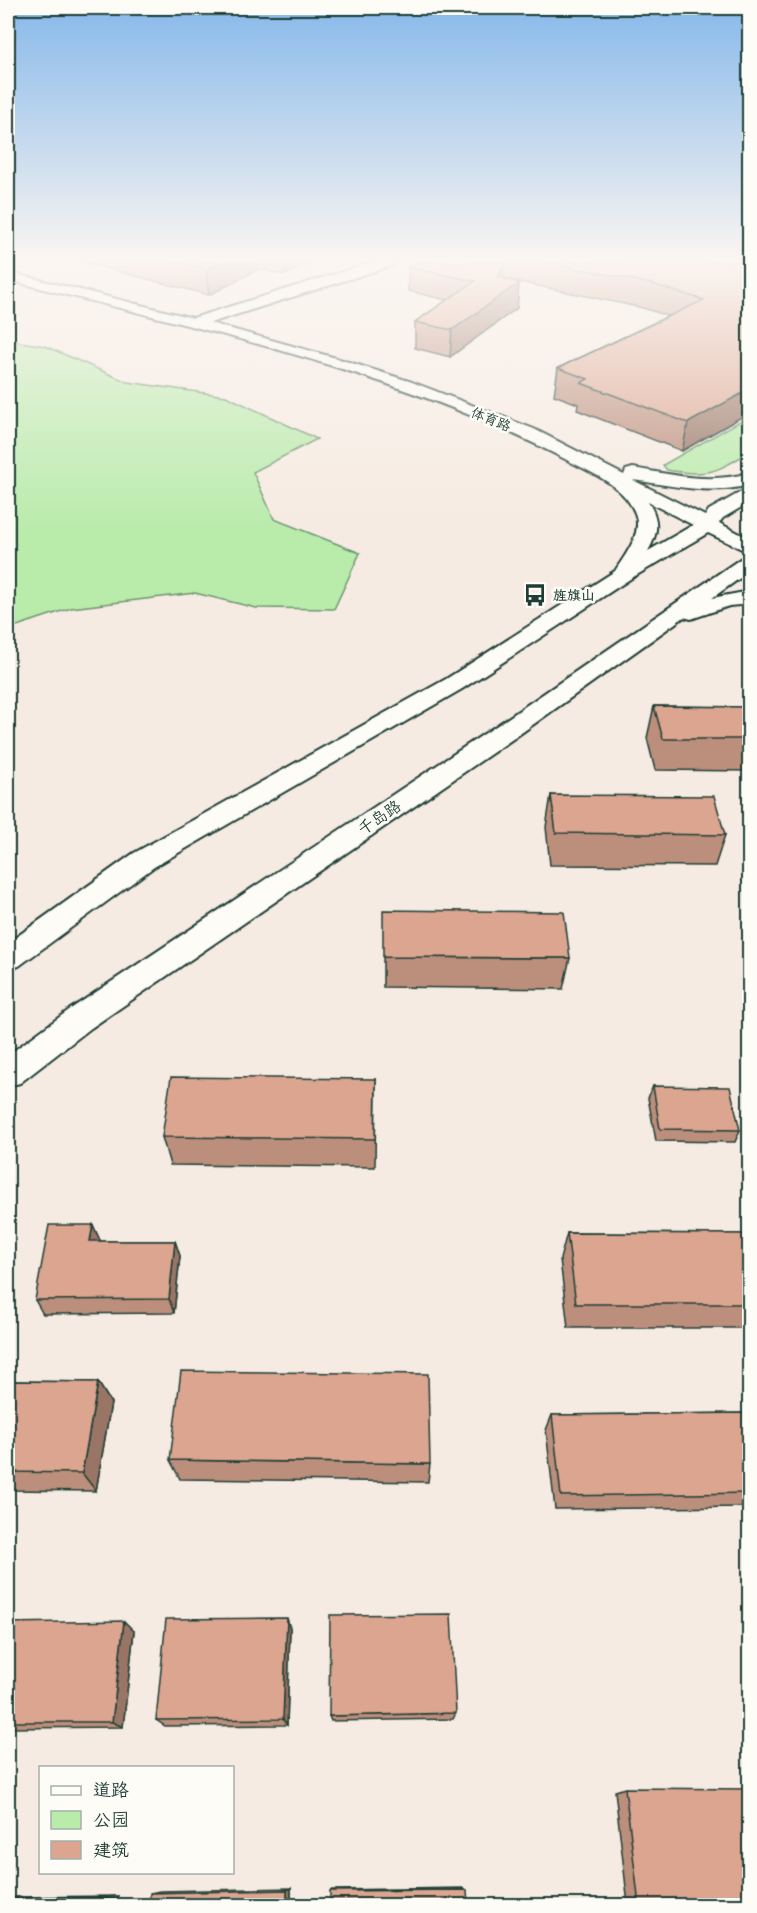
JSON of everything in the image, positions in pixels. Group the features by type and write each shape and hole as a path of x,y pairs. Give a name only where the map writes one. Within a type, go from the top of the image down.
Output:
{"street":[{"name":"体育路","path":"298,351 406,386 528,433 623,475 712,519 750,532"},
{"path":"623,475 700,485 726,485 750,479"},
{"path":"623,475 647,518 647,531 641,549 623,575"},
{"path":"8,958 144,860 454,684 750,493"},
{"name":"体育路","path":"712,519 750,546"},
{"name":"千岛路","path":"8,1073 80,1019 508,730 750,561"},
{"path":"657,626 715,604 750,597"}],"green space":[{"path":"8,351 57,351 127,382 226,396 317,439 253,472 274,519 360,553 334,609 256,608 195,593 71,608 8,629"},
{"path":"749,416 749,452 737,459 719,469 702,473 667,470 663,465"}],"building":[{"path":"594,351 750,351 750,389 688,423 581,383 588,379 558,368"},
{"path":"654,706 750,707 750,739 663,739"},
{"path":"551,795 714,796 725,835 556,833"},
{"path":"383,910 564,912 570,958 383,957"},
{"path":"171,1077 376,1079 375,1139 162,1137"},
{"path":"653,1086 730,1087 740,1130 660,1129"},
{"path":"49,1225 93,1225 90,1241 175,1241 169,1299 35,1300"},
{"path":"567,1233 750,1234 750,1304 576,1304"},
{"path":"181,1371 428,1374 430,1464 170,1460"},
{"path":"8,1381 98,1382 82,1473 8,1472"},
{"path":"750,1413 750,1493 561,1496 552,1415"},
{"path":"451,1614 456,1713 329,1716 330,1615"},
{"path":"287,1618 283,1719 156,1720 166,1619"},
{"path":"124,1621 112,1722 8,1722 8,1623"},
{"path":"625,1788 750,1789 750,1905 639,1905"},
{"path":"287,1890 287,1905 149,1905 150,1893"},
{"path":"467,1890 468,1905 330,1905 330,1891"},
{"path":"106,1897 105,1905 8,1905 8,1898"}],"place":[{"name":"旌旗山","path":"535,595"}]}
